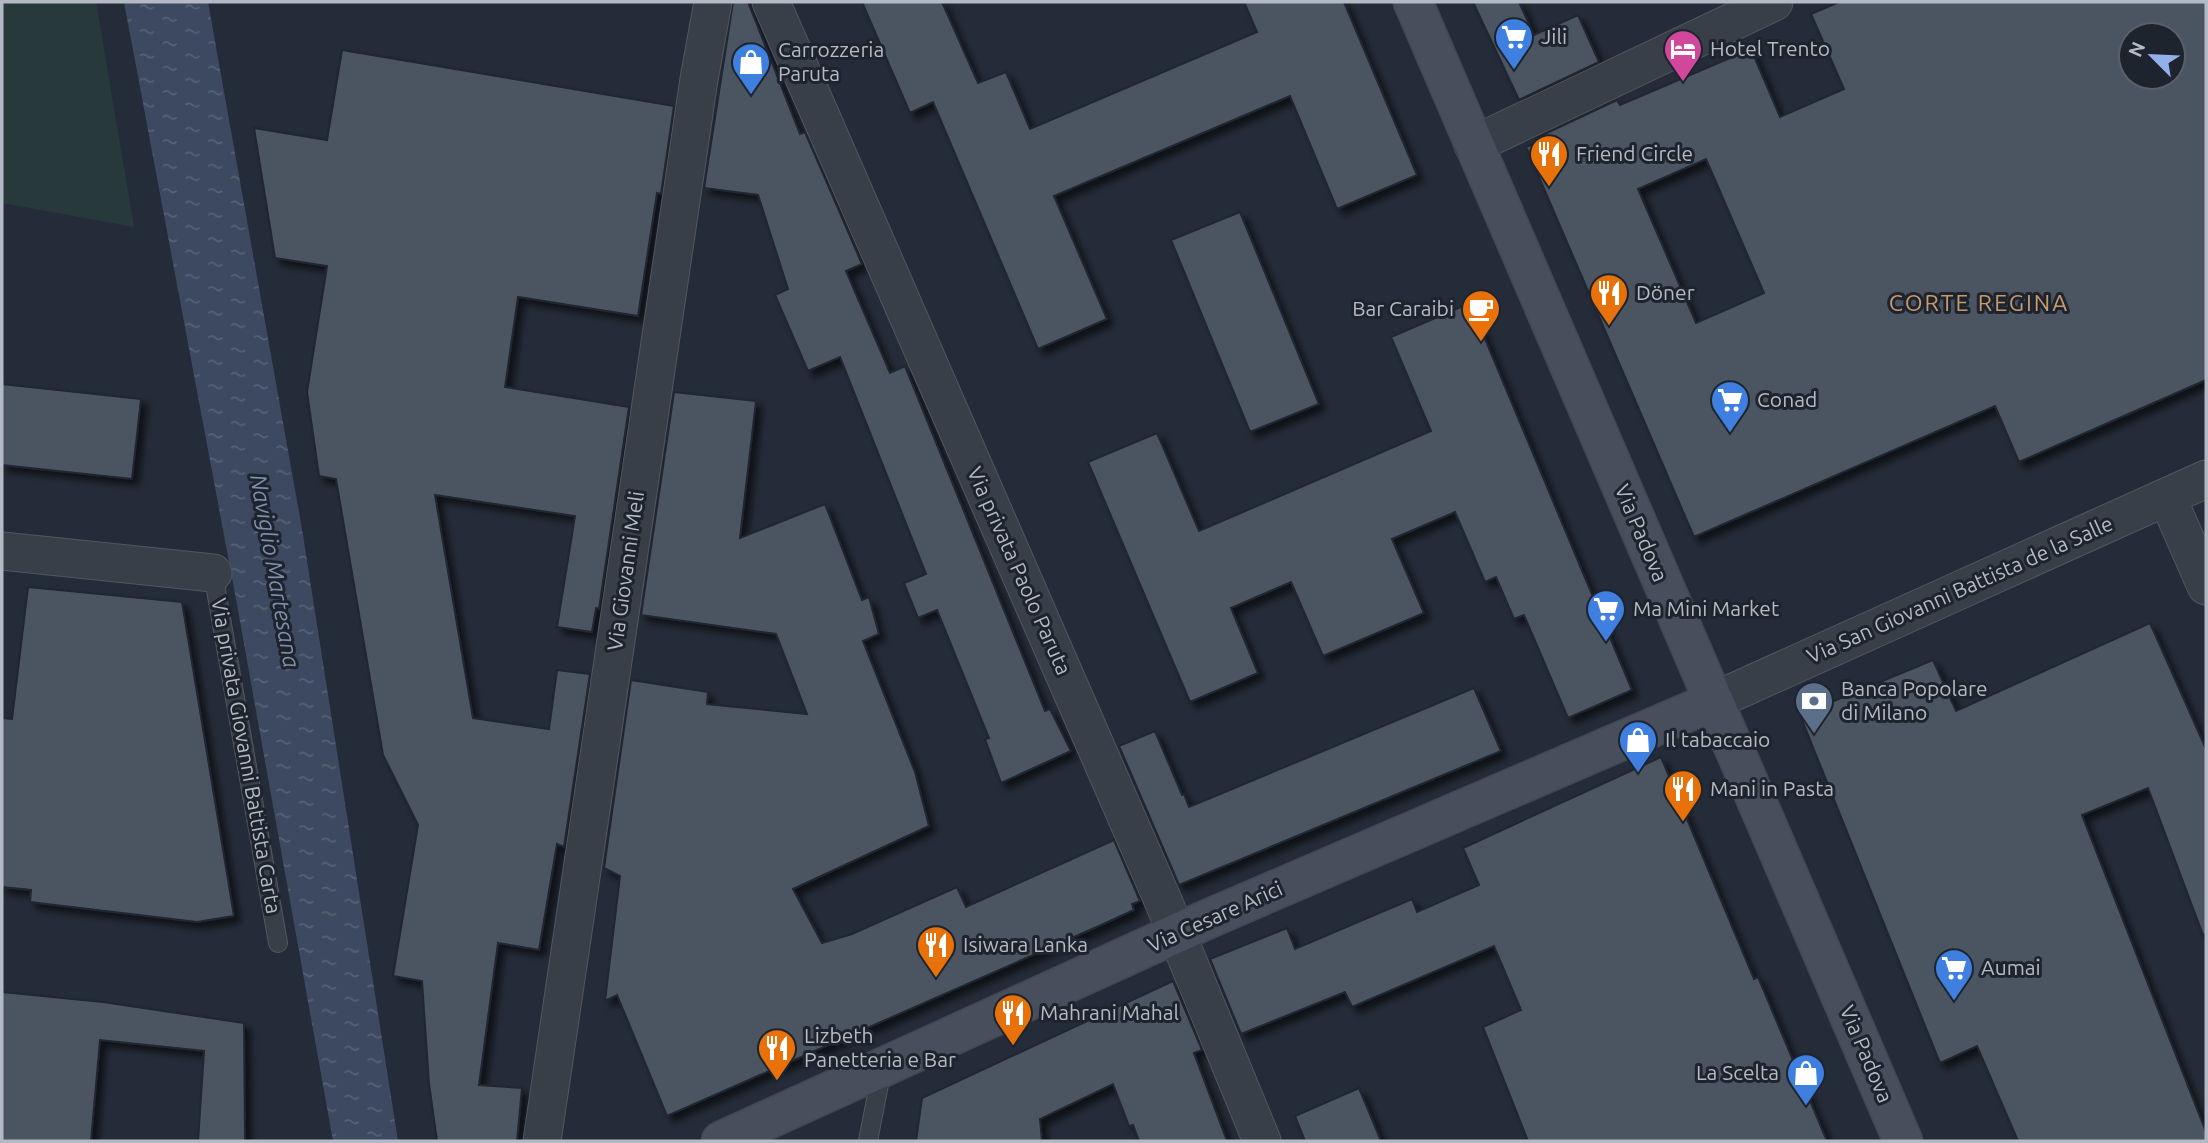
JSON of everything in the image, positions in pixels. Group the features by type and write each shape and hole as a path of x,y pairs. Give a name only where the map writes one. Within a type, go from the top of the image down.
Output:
{"street":[{"name":"Via Giovanni Meli","path":"541,1141 695,106 713,2"},
{"name":"Via privata Paolo Paruta","path":"771,2 1262,1141"},
{"name":"Via Padova","path":"1413,2 1903,1141"},
{"path":"1473,145 1774,2"},
{"name":"Via San Giovanni Battista de la Salle","path":"1714,701 2206,478"},
{"path":"2167,496 2206,586"},
{"name":"Via privata Giovanni Battista Carta","path":"2,551 214,573"},
{"name":"Via Cesare Arici","path":"720,1141 1175,934 1714,701"}],"lane":[{"name":"Via privata Giovanni Battista Carta","path":"214,573 278,943"},
{"path":"868,1141 882,1069"}],"shaded area":[{"path":"2,2 96,2 134,227 2,203"}],"water":[{"name":"Naviglio Martesana","path":"124,2 208,2 302,529 398,1141 333,1141 236,599"}],"building":[{"path":"733,2 748,2 800,134 805,132 862,264 846,271 890,373 905,366 1045,711 1050,709 1071,751 1001,783 985,739 989,738 937,610 918,618 904,583 926,574 840,357 808,371 775,295 788,289 758,195 704,188"},
{"path":"862,2 942,2 978,83 1006,72 1030,129 1257,32 1244,2 1344,2 1417,175 1337,209 1290,96 1054,196 1107,319 1038,349 933,102 910,113"},
{"path":"1473,2 1519,2 1534,35 1578,15 1599,62 1519,100"},
{"path":"1839,2 2206,2 2206,380 2019,462 1995,406 1694,537 1526,147 1538,142 1536,138 1617,100 1620,105 1751,49 1780,117 1844,89 1811,14","holes":["1706,159 1764,293 1696,323 1638,189"]},
{"path":"342,50 674,106 638,316 518,297 505,387 629,407 599,609 596,608 592,632 557,627 575,516 435,495 473,718 549,729 557,670 590,674 564,847 557,844 539,950 498,943 479,1085 522,1088 517,1141 437,1141 429,1084 422,981 393,976 418,825 383,755 336,479 319,476 307,392 327,266 275,258 254,128 327,140"},
{"path":"1240,212 1319,404 1250,432 1171,240"},
{"path":"1470,303 1632,690 1568,718 1524,615 1514,619 1496,577 1485,582 1455,512 1392,539 1424,613 1323,656 1291,582 1231,608 1258,673 1190,702 1088,462 1157,433 1199,531 1431,431 1391,337"},
{"path":"2,384 141,399 132,479 2,465"},
{"path":"674,392 756,401 740,538 825,504 862,600 869,597 879,634 863,641 915,772 929,826 793,889 822,943 852,934 957,887 966,907 1114,840 1140,901 1132,904 1134,910 1099,926 667,1116 617,995 605,1001 620,876 604,868 631,680 708,692 707,704 807,714 776,634 641,615"},
{"path":"28,587 182,602 234,916 197,922 30,902 31,890 2,887 2,718 12,719"},
{"path":"2150,623 2206,749 2206,934 2203,935 2148,788 2082,815 2206,1132 2206,1141 2018,1141 1977,1046 1940,1063 1800,715 1933,660 1956,711"},
{"path":"1474,688 1501,751 1179,885 1119,746 1155,731 1189,807"},
{"path":"1661,757 1754,979 1758,977 1827,1141 1528,1141 1483,1027 1521,1010 1494,946 1352,1007 1345,992 1241,1034 1210,959 1287,928 1295,949 1412,899 1417,912 1479,885 1463,848"},
{"path":"1173,981 1202,1050 1194,1053 1227,1141 1139,1141 1133,1125 1129,1126 1113,1084 1040,1119 1042,1141 916,1141 922,1098"},
{"path":"2,992 103,1002 244,1023 245,1141 198,1141 204,1051 100,1040 91,1141 2,1141"},
{"path":"1359,1088 1381,1141 1305,1141 1295,1116"}],"place":[{"name":"Jili","path":"1514,71"},
{"name":"Hotel Trento","path":"1683,83"},
{"name":"Carrozzeria Paruta","path":"751,96"},
{"name":"Friend Circle","path":"1549,188"},
{"name":"Döner","path":"1609,327"},
{"name":"Bar Caraibi","path":"1481,343"},
{"name":"Conad","path":"1730,434"},
{"name":"Ma Mini Market","path":"1606,643"},
{"name":"Banca Popolare di Milano","path":"1814,735"},
{"name":"Il tabaccaio","path":"1638,774"},
{"name":"Mani in Pasta","path":"1683,823"},
{"name":"Isiwara Lanka","path":"936,979"},
{"name":"Aumai","path":"1954,1002"},
{"name":"Mahrani Mahal","path":"1013,1047"},
{"name":"Lizbeth Panetteria e Bar","path":"777,1082"},
{"name":"La Scelta","path":"1806,1107"}],"district":[{"name":"CORTE REGINA","path":"1979,303"}]}
